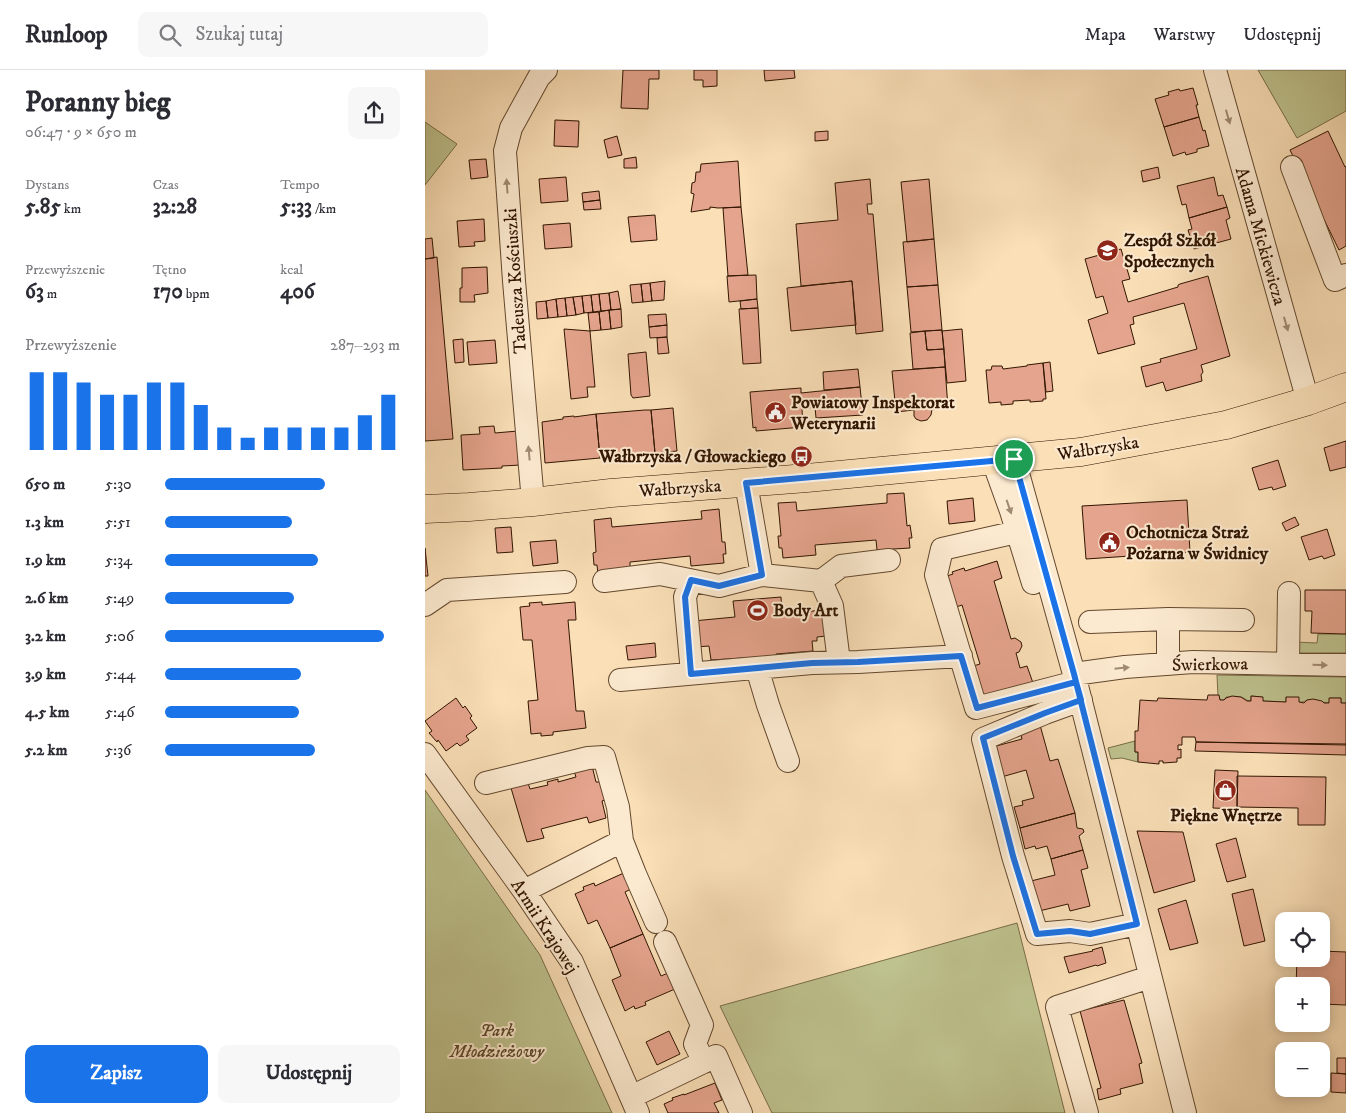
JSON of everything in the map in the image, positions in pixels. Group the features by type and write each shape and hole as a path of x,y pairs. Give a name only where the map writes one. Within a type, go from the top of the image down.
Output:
{"main road":[{"name":"Wałbrzyska","path":"425,509 533,502 611,493 746,483 1081,452 1226,425 1308,401 1346,387"}],"street":[{"name":"Tadeusza Kościuszki","path":"533,502 513,272 505,151 511,128 539,78 546,70"},
{"name":"Adama Mickiewicza","path":"1215,70 1308,401"},
{"path":"1292,167 1335,280 1346,275"},
{"path":"1003,460 1017,532 1045,616 1068,652"},
{"path":"1003,460 1068,652 1185,1113"},
{"path":"746,483 762,575"},
{"path":"1017,532 942,550 936,574 977,708 1077,685"},
{"path":"603,581 660,574 719,586 762,575 821,581 841,566 889,560"},
{"path":"691,580 685,597 691,674"},
{"path":"821,581 832,606 839,662"},
{"path":"425,606 447,590 565,582"},
{"path":"1287,664 1289,593"},
{"path":"1168,619 1168,664"},
{"path":"1090,622 1168,619 1243,620"},
{"path":"620,680 812,663 961,656"},
{"name":"Świerkowa","path":"1077,685 1125,667 1193,662 1346,665"},
{"path":"757,668 788,761"},
{"path":"1077,685 1045,713 983,738 987,757 1013,856 1037,934 1070,931 1090,934 1137,924"},
{"name":"Armii Krajowej","path":"425,754 524,891 572,962 634,1105"},
{"path":"486,783 588,758 604,758 618,807 622,841 656,922"},
{"path":"524,891 622,841"},
{"path":"665,942 702,1025 695,1044 704,1062"},
{"path":"1087,1113 1057,1007 1151,977"},
{"path":"634,1105 716,1056 741,1113"}],"green space":[{"path":"1258,70 1346,70 1346,111 1297,138"},
{"path":"425,122 457,144 425,185"},
{"path":"1318,634 1346,634 1346,653 1295,653 1295,642 1317,643"},
{"path":"1217,675 1346,677 1346,703 1341,703 1341,698 1330,698 1329,703 1307,700 1299,702 1286,697 1286,702 1263,701 1262,697 1251,696 1251,701 1241,697 1226,697 1224,700 1220,700 1218,696"},
{"path":"1135,741 1135,752 1138,752 1138,762 1122,758 1111,759 1108,748"},
{"name":"Park Młodzieżowy","path":"425,790 540,955 612,1113 425,1113"},
{"path":"1017,923 1065,1113 772,1113 720,1006"}],"building":[{"path":"623,70 659,70 659,79 649,79 648,109 621,108"},
{"path":"694,70 717,70 717,86 703,87 703,80 694,80"},
{"path":"764,70 794,70 795,78 765,81"},
{"path":"1193,88 1199,117 1164,127 1155,99 1169,95 1168,92"},
{"path":"1199,117 1209,146 1197,149 1197,152 1186,155 1185,152 1173,156 1164,127"},
{"path":"555,120 579,121 578,147 554,146"},
{"path":"828,131 828,140 815,141 815,132"},
{"path":"1328,131 1346,166 1346,246 1339,250 1290,150"},
{"path":"617,136 622,155 608,158 604,140"},
{"path":"636,157 637,168 624,168 624,159"},
{"path":"486,159 488,177 471,179 469,160"},
{"path":"738,161 741,207 710,207 710,209 691,212 694,194 691,193 692,183 695,182 696,172 700,172 701,164"},
{"path":"1158,167 1160,178 1143,182 1141,171"},
{"path":"566,177 568,201 541,203 539,179"},
{"path":"1214,177 1218,196 1223,195 1227,207 1189,218 1186,204 1182,205 1177,186"},
{"path":"870,179 872,204 867,204 868,214 873,214 883,331 856,334 852,281 801,286 796,224 838,220 835,183"},
{"path":"929,179 934,239 907,242 901,182"},
{"path":"599,191 600,200 583,202 582,193"},
{"path":"600,200 601,209 584,210 583,202"},
{"path":"741,207 748,275 728,276 723,208"},
{"path":"1227,207 1230,218 1226,220 1231,239 1194,249 1188,230 1192,229 1189,218"},
{"path":"655,215 657,240 631,242 628,217"},
{"path":"484,219 485,241 474,242 475,246 459,247 457,221"},
{"path":"570,223 572,247 545,249 543,225"},
{"path":"432,238 434,258 425,259 425,239"},
{"path":"934,239 938,285 907,287 903,242"},
{"name":"Zespół Szkół Społecznych","path":"1121,249 1130,279 1122,281 1128,302 1208,276 1230,356 1201,365 1203,372 1201,375 1202,381 1166,391 1163,382 1146,387 1141,367 1161,362 1160,359 1197,349 1184,303 1133,317 1134,324 1130,325 1135,344 1098,354 1088,320 1108,313 1103,296 1096,298 1085,259"},
{"path":"437,257 453,439 425,441 425,259"},
{"path":"487,267 488,293 474,295 475,302 460,302 462,268"},
{"path":"756,275 757,299 729,302 727,276"},
{"path":"665,281 664,300 652,301 650,283"},
{"path":"852,281 856,325 791,331 787,288"},
{"path":"650,283 652,301 643,302 641,284"},
{"path":"641,284 643,302 632,303 630,285"},
{"path":"938,285 942,330 911,332 907,287"},
{"path":"618,291 621,309 611,310 609,293"},
{"path":"609,293 611,310 601,311 599,294"},
{"path":"599,294 601,311 593,312 591,295"},
{"path":"591,295 593,312 584,313 582,296"},
{"path":"582,296 584,313 576,315 573,297"},
{"path":"573,297 576,315 567,316 565,298"},
{"path":"565,298 567,316 558,317 556,299"},
{"path":"556,299 558,317 548,318 546,301"},
{"path":"757,299 758,308 741,309 740,301"},
{"path":"546,301 548,318 537,319 536,302"},
{"path":"758,308 761,363 743,364 739,309"},
{"path":"621,309 622,327 611,329 609,310"},
{"path":"609,310 611,329 601,330 599,312"},
{"path":"599,312 601,330 590,331 588,313"},
{"path":"666,314 667,325 649,327 648,315"},
{"path":"667,325 667,337 650,338 649,327"},
{"path":"564,329 590,331 595,387 587,387 588,397 571,399"},
{"path":"962,329 966,381 947,383 942,331"},
{"path":"942,330 944,349 927,350 925,331"},
{"path":"925,331 927,350 944,349 945,367 913,369 910,333"},
{"path":"667,337 669,353 658,354 657,338"},
{"path":"463,339 464,362 455,363 453,340"},
{"path":"495,340 497,363 469,365 467,342"},
{"path":"646,352 650,396 633,398 631,395 628,354"},
{"path":"1050,362 1053,391 1046,392 1043,363"},
{"path":"1043,363 1046,399 1030,402 1030,400 1013,401 1013,404 1001,405 1001,402 989,403 986,370 991,370 992,366 1002,366 1003,369"},
{"path":"945,367 948,408 932,409 931,415 927,420 921,421 914,416 914,410 896,412 892,371"},
{"path":"858,369 860,387 824,390 823,372"},
{"path":"860,387 863,415 816,418 815,407 802,409 803,427 756,431 756,427 753,428 750,392 801,388 801,393"},
{"path":"673,408 677,451 655,453 651,410"},
{"path":"651,410 655,453 600,458 596,414"},
{"path":"596,414 600,458 545,463 542,422 563,419 563,417"},
{"path":"494,426 495,433 518,431 521,465 463,470 461,435 480,434 479,427"},
{"path":"1346,441 1346,467 1330,471 1324,448"},
{"path":"1278,460 1286,486 1273,490 1272,487 1259,490 1252,468"},
{"path":"904,493 907,526 910,525 912,538 909,538 910,548 877,550 876,540 815,545 816,555 783,558 782,548 779,548 778,536 781,536 778,503 796,502 797,511 887,503 887,494"},
{"path":"973,498 975,521 949,524 947,501"},
{"path":"1187,500 1190,552 1086,559 1082,506"},
{"path":"719,509 722,542 725,542 726,554 723,554 724,563 691,566 690,556 630,562 630,571 598,574 597,565 594,565 593,553 596,552 594,520 611,518 612,527 702,519 701,511"},
{"path":"1295,517 1299,525 1286,531 1282,523"},
{"path":"511,527 513,552 497,553 495,528"},
{"path":"1327,529 1335,555 1324,559 1322,556 1309,560 1301,537"},
{"path":"556,540 558,563 533,566 530,542"},
{"path":"425,548 428,576 425,576"},
{"path":"997,561 1002,578 994,581 1011,639 1015,638 1021,642 1022,646 1019,652 1016,653 1020,668 1027,666 1033,683 979,698 970,667 980,664 962,605 953,608 944,577 964,568 965,571"},
{"path":"1305,590 1346,590 1346,634 1311,633 1312,611 1305,611"},
{"path":"781,597 782,614 823,610 826,636 817,637 817,641 812,641 813,651 776,654 776,656 711,660 709,646 695,647 693,621 735,617 733,601"},
{"path":"542,602 542,605 575,602 576,620 568,620 576,711 584,711 586,728 553,732 553,735 541,736 541,733 531,734 528,701 538,700 532,640 523,640 520,607 530,606 529,603"},
{"path":"655,643 656,657 628,660 626,646"},
{"path":"1208,695 1219,695 1220,700 1232,696 1251,701 1251,696 1263,697 1263,701 1286,702 1286,697 1299,697 1299,702 1304,703 1307,700 1313,699 1329,703 1329,698 1341,698 1341,703 1346,703 1346,745 1196,742 1195,737 1182,737 1182,745 1178,745 1178,750 1181,749 1181,758 1177,758 1177,762 1163,763 1163,761 1159,761 1159,764 1138,762 1138,752 1135,752 1135,731 1138,731 1140,700 1157,701 1158,698 1207,700"},
{"path":"456,698 472,716 470,718 477,728 466,736 469,740 460,746 457,743 446,751 438,740 437,742 429,733 432,731 425,721"},
{"path":"1040,725 1050,761 1058,759 1075,813 1020,828 1014,807 1023,805 1022,801 1034,798 1026,770 998,778 989,748 1022,739 1020,731"},
{"path":"1196,742 1346,744 1346,755 1195,751"},
{"path":"592,766 596,782 600,782 605,800 602,801 606,818 589,823 587,817 541,829 544,838 527,842 511,788 528,783 530,789 548,785 547,782 558,779 558,782 576,777 574,771"},
{"path":"1215,770 1238,771 1237,809 1213,808"},
{"path":"1237,776 1326,777 1325,825 1298,825 1298,808 1237,807"},
{"path":"1075,813 1077,828 1083,829 1084,832 1079,836 1083,850 1051,859 1047,846 1036,849 1035,846 1025,849 1020,828"},
{"path":"1137,831 1183,832 1195,881 1154,893"},
{"path":"1236,838 1246,877 1227,882 1216,844"},
{"path":"1083,850 1088,868 1081,870 1090,906 1070,911 1068,904 1035,912 1027,882 1055,875 1051,859"},
{"path":"626,872 633,888 625,892 643,934 610,948 597,920 588,924 575,894 584,890 583,887 594,883 595,886"},
{"path":"1253,889 1265,941 1244,946 1232,894"},
{"path":"1186,900 1198,943 1170,950 1158,909"},
{"path":"643,934 661,976 668,973 675,989 645,1002 646,1005 635,1009 634,1006 625,1011 612,980 621,976 610,948"},
{"path":"1102,947 1106,963 1069,973 1064,957 1093,951"},
{"path":"1330,951 1346,952 1346,1005 1330,1004 1330,977 1296,977 1297,967 1330,967"},
{"path":"1124,1000 1142,1063 1139,1064 1143,1083 1120,1089 1121,1094 1099,1100 1097,1089 1101,1088 1080,1011"},
{"path":"669,1031 680,1054 657,1065 646,1042"},
{"path":"1337,1058 1346,1058 1346,1074 1337,1073"},
{"path":"1331,1073 1346,1074 1346,1093 1331,1092"},
{"path":"715,1083 722,1100 714,1103 719,1113 668,1113 664,1104 673,1100 672,1098"}],"place":[{"name":"Zespół Szkół Społecznych","path":"1108,250"},
{"name":"Powiatowy Inspektorat Weterynarii","path":"775,412"},
{"name":"Wałbrzyska / Głowackiego","path":"802,456"},
{"name":"Ochotnicza Straż Pożarna w Świdnicy","path":"1110,542"},
{"name":"Body Art","path":"757,610"},
{"name":"Piękne Wnętrze","path":"1226,790"}],"route":[{"path":"1014,459 746,483 762,575 719,586 691,580 685,597 691,674 812,663 961,656 977,708 1076,682 1081,700 1045,713 983,738 1013,856 1037,934 1070,931 1090,934 1137,924 1074,674 1014,459"}]}
